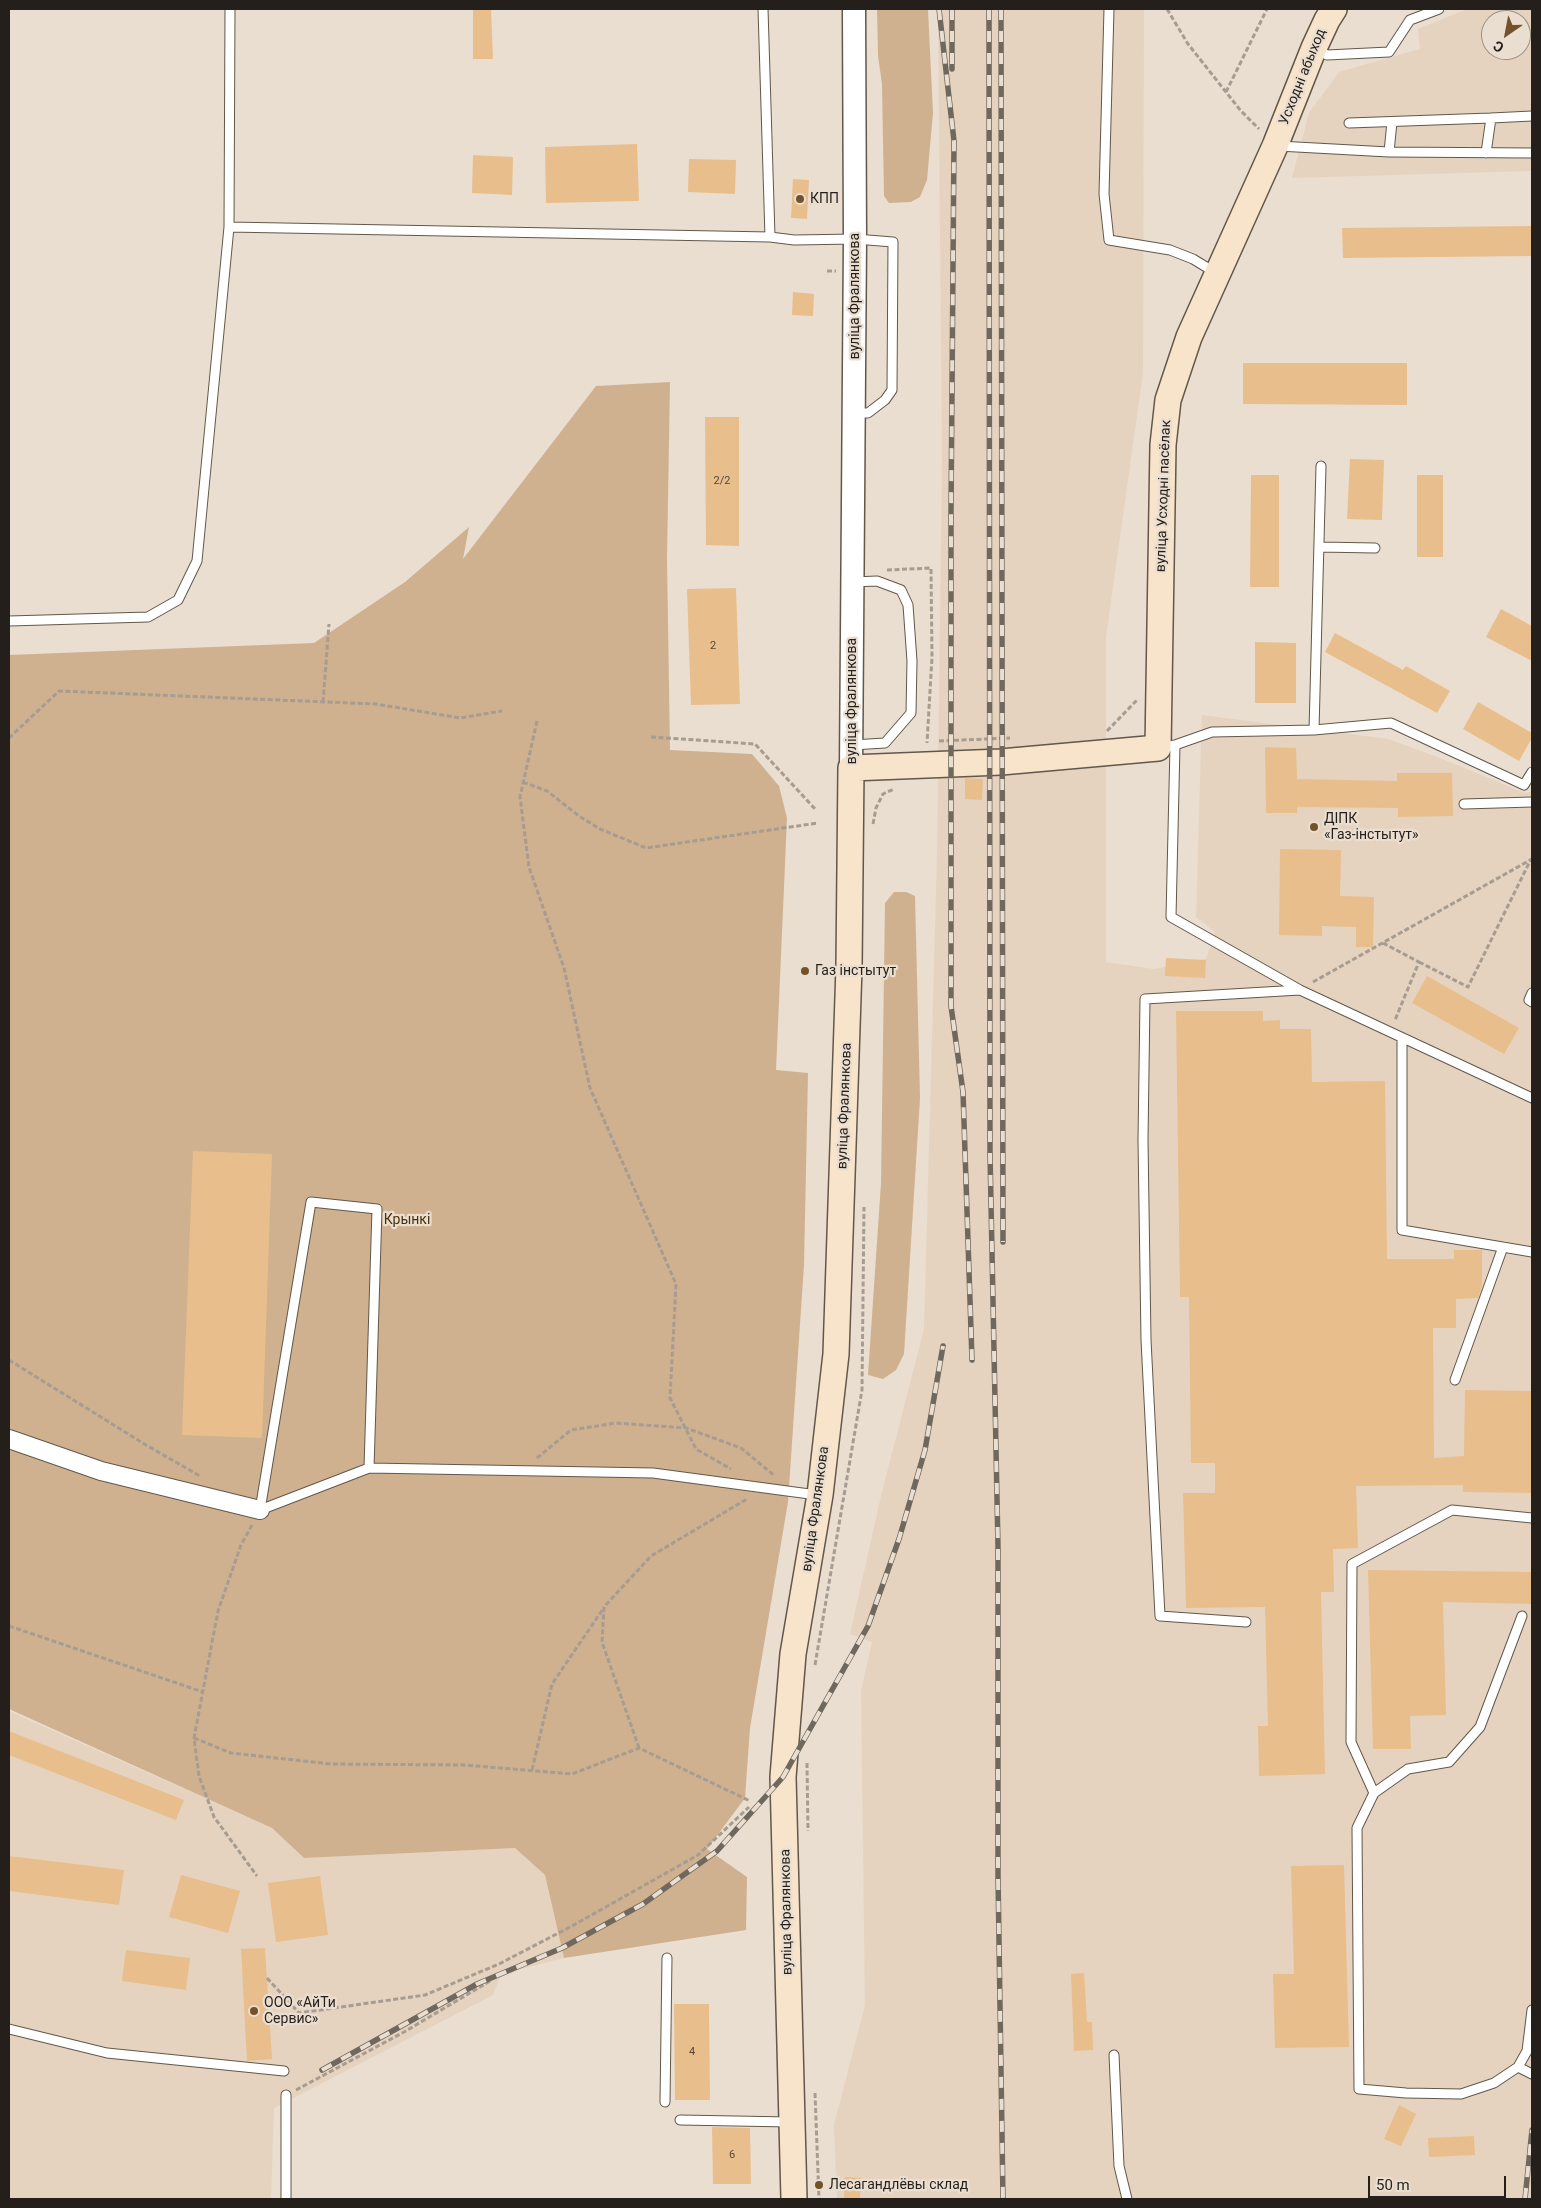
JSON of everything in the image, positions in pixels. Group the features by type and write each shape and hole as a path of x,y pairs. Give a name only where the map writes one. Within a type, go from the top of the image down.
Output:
{"main road":[{"name":"Усходні абыход","path":"1276,146 1314,48 1334,9"},
{"name":"вуліца Усходні пасёлак","path":"1166,747 1163,455 1168,400 1189,337 1276,146"},
{"path":"851,757 1002,762 1166,747"},
{"name":"вуліца Фралянкова","path":"794,2199 783,1777 794,1654 820,1496 836,1354 849,967 851,757"}],"street":[{"name":"вуліца Фралянкова","path":"851,757 855,239 854,9"},
{"path":"9,1439 101,1472 260,1510"}],"lane":[{"path":"9,621 148,617 178,600 197,561 229,227 230,9"},
{"path":"763,9 770,238"},
{"path":"1110,9 1104,194 1109,240 1170,250 1193,259 1217,273"},
{"path":"1314,48 1327,55 1389,52 1410,20 1439,9"},
{"path":"1349,123 1532,116"},
{"path":"1486,154 1491,118"},
{"path":"1389,152 1392,122"},
{"path":"1276,146 1389,152 1532,153"},
{"path":"229,227 794,240 855,239 893,242 892,390 885,400 868,413 854,413"},
{"path":"1314,730 1321,466"},
{"path":"1319,546 1375,548"},
{"path":"851,757 885,743 911,713 912,661 908,604 901,590 877,581 852,582"},
{"path":"1532,772 1524,785 1391,723 1314,730 1212,732 1166,747 1171,917 1300,990 1532,1098"},
{"path":"1464,804 1532,802"},
{"path":"1246,1622 1160,1616 1146,1340 1145,999 1300,990"},
{"path":"1532,993 1529,1000 1532,1002"},
{"path":"1402,1038 1402,1230 1532,1252"},
{"path":"260,1510 310,1202 377,1209 369,1468"},
{"path":"1455,1380 1503,1247"},
{"path":"260,1510 369,1468 653,1474 820,1496"},
{"path":"1374,1793 1351,1742 1352,1564 1452,1510 1532,1518"},
{"path":"1522,1616 1480,1727 1449,1762 1408,1770 1374,1793 1357,1828 1359,2089 1406,2093 1461,2094 1494,2083 1518,2067 1527,2051 1532,2010"},
{"path":"665,2102 667,1958"},
{"path":"9,2029 107,2053 284,2071"},
{"path":"1114,2055 1119,2166 1127,2199"},
{"path":"1518,2067 1532,2074"},
{"path":"286,2095 286,2199"},
{"path":"680,2120 793,2122"}],"path":[{"path":"1167,9 1188,44 1226,92 1276,146"},
{"path":"1226,92 1266,9"},
{"path":"323,702 328,624"},
{"path":"9,738 59,691 376,704 460,718 502,711"},
{"path":"532,1770 552,1684 604,1608 651,1556 764,1488 696,1449 670,1398 676,1284 590,1088 564,968 530,867 520,797 537,721"},
{"path":"651,737 755,744 816,810"},
{"path":"523,782 547,790 579,816 600,829 646,848 818,823"},
{"path":"1300,990 1532,859"},
{"path":"1383,943 1468,987 1532,859"},
{"path":"1390,1032 1420,962"},
{"path":"9,1360 146,1445 204,1478"},
{"path":"522,1471 571,1430 616,1423 686,1428 741,1448 794,1492"},
{"path":"257,1876 214,1817 199,1776 194,1738 218,1611 241,1546 260,1510"},
{"path":"604,1608 602,1642 639,1748 750,1801"},
{"path":"9,1626 203,1692"},
{"path":"194,1738 231,1753 331,1764 464,1765 572,1774 639,1748"},
{"path":"267,1978 299,2013 425,1995 507,1960 572,1926 698,1855 749,1807"},
{"path":"286,2095 404,2032 490,1981"}],"shaded area":[{"path":"938,9 1144,9 1143,373 1106,637 1106,962 1154,969 1206,959 1215,932 1196,917 1202,715 1388,739 1525,793 1532,791 1532,2199 837,2199 834,2125 865,2005 861,1691 872,1642 850,1634 881,1496 924,1329 937,855 942,462"},
{"path":"1467,9 1532,9 1532,171 1292,178 1309,113 1339,72 1420,49 1418,29"},
{"path":"9,1711 272,1828 304,1858 515,1848 545,1875 564,1958 501,1974 493,1995 274,2108 271,2199 9,2199"}],"green space":[{"path":"877,9 928,9 933,113 927,180 920,197 911,202 889,203 884,196 882,84 878,56"},
{"name":"Крынкі","path":"670,382 667,559 670,750 752,754 779,786 787,818 776,1070 808,1073 804,1265 788,1502 750,1728 745,1798 707,1849 747,1877 746,1930 564,1958 545,1875 515,1848 304,1858 272,1828 9,1709 9,655 314,643 405,582 469,527 463,559 596,386"},
{"path":"894,892 906,892 915,896 920,1098 904,1354 896,1370 883,1379 868,1375 881,1183 885,903"}],"building":[{"path":"473,9 491,9 493,59 473,59"},
{"path":"637,144 639,201 546,203 545,147"},
{"path":"473,155 513,157 512,195 472,193"},
{"path":"689,159 736,160 735,194 688,192"},
{"name":"КПП","path":"793,179 809,180 807,219 791,218"},
{"path":"1532,226 1532,256 1343,258 1342,228"},
{"path":"793,292 814,294 813,316 792,315"},
{"path":"1243,363 1407,363 1407,405 1243,404"},
{"path":"705,417 739,417 739,546 706,545"},
{"path":"1350,459 1384,460 1382,520 1347,519"},
{"path":"1251,475 1279,475 1279,587 1250,587"},
{"path":"1417,475 1443,475 1443,557 1417,557"},
{"path":"736,588 740,704 691,705 687,589"},
{"path":"1501,609 1532,626 1532,661 1486,637"},
{"path":"1335,633 1403,670 1406,666 1450,691 1437,713 1325,652"},
{"path":"1255,642 1296,643 1296,703 1255,703"},
{"path":"1478,702 1532,733 1532,738 1519,761 1463,729"},
{"path":"1265,747 1296,748 1297,779 1397,781 1397,773 1452,773 1453,816 1398,817 1398,808 1297,807 1297,813 1266,813"},
{"path":"965,778 983,779 982,800 965,799"},
{"path":"1280,849 1341,850 1340,896 1374,897 1373,947 1356,947 1356,927 1322,926 1322,936 1279,935"},
{"path":"1166,958 1206,960 1205,978 1165,976"},
{"path":"1427,976 1519,1028 1504,1054 1412,1003"},
{"path":"1176,1011 1263,1011 1263,1021 1280,1020 1280,1029 1311,1029 1312,1082 1385,1081 1387,1259 1454,1259 1454,1250 1482,1250 1482,1286 1478,1298 1456,1299 1456,1328 1433,1328 1434,1458 1464,1456 1465,1390 1532,1391 1532,1493 1463,1492 1463,1485 1356,1486 1358,1548 1333,1549 1334,1592 1321,1592 1325,1774 1259,1776 1258,1726 1268,1726 1265,1607 1186,1608 1183,1493 1215,1493 1215,1463 1191,1463 1189,1297 1180,1297"},
{"path":"193,1151 272,1154 262,1438 182,1435"},
{"path":"1368,1570 1532,1572 1532,1604 1443,1602 1446,1715 1410,1716 1411,1749 1373,1749"},
{"path":"9,1731 184,1800 176,1820 9,1755"},
{"path":"9,1856 124,1870 119,1905 9,1891"},
{"path":"1344,1865 1349,2047 1275,2048 1273,1974 1294,1974 1291,1866"},
{"path":"181,1875 240,1891 228,1933 169,1917"},
{"path":"320,1876 328,1935 276,1942 268,1883"},
{"path":"265,1948 272,2059 247,2061 241,1949"},
{"path":"126,1950 190,1958 186,1990 122,1981"},
{"path":"1084,1973 1087,2022 1092,2022 1093,2050 1074,2051 1071,1974"},
{"path":"674,2004 709,2004 710,2100 675,2100"},
{"path":"1399,2105 1416,2114 1401,2146 1384,2139"},
{"path":"712,2127 750,2128 751,2184 713,2184"},
{"path":"1474,2136 1475,2155 1429,2157 1428,2138"},
{"path":"845,2177 861,2178 860,2199 844,2199"}],"railway":[{"path":"939,9 954,141 951,514 951,1006 963,1092 972,1360"},
{"path":"952,9 952,69"},
{"path":"989,9 990,1154 998,1547 998,1876 1003,2199"},
{"path":"1001,9 1003,1242"},
{"path":"322,2070 477,1984 562,1948 643,1904 717,1851 783,1777 868,1626 899,1539 925,1450 943,1346"},
{"path":"1525,2199 1532,2130"}],"place":[{"name":"КПП","path":"800,199"},
{"name":"ДІПК «Газ-інстытут»","path":"1314,827"},
{"name":"Газ інстытут","path":"805,971"},
{"name":"ООО «АйТи Сервис»","path":"254,2011"},
{"name":"Лесагандлёвы склад","path":"819,2185"}]}
